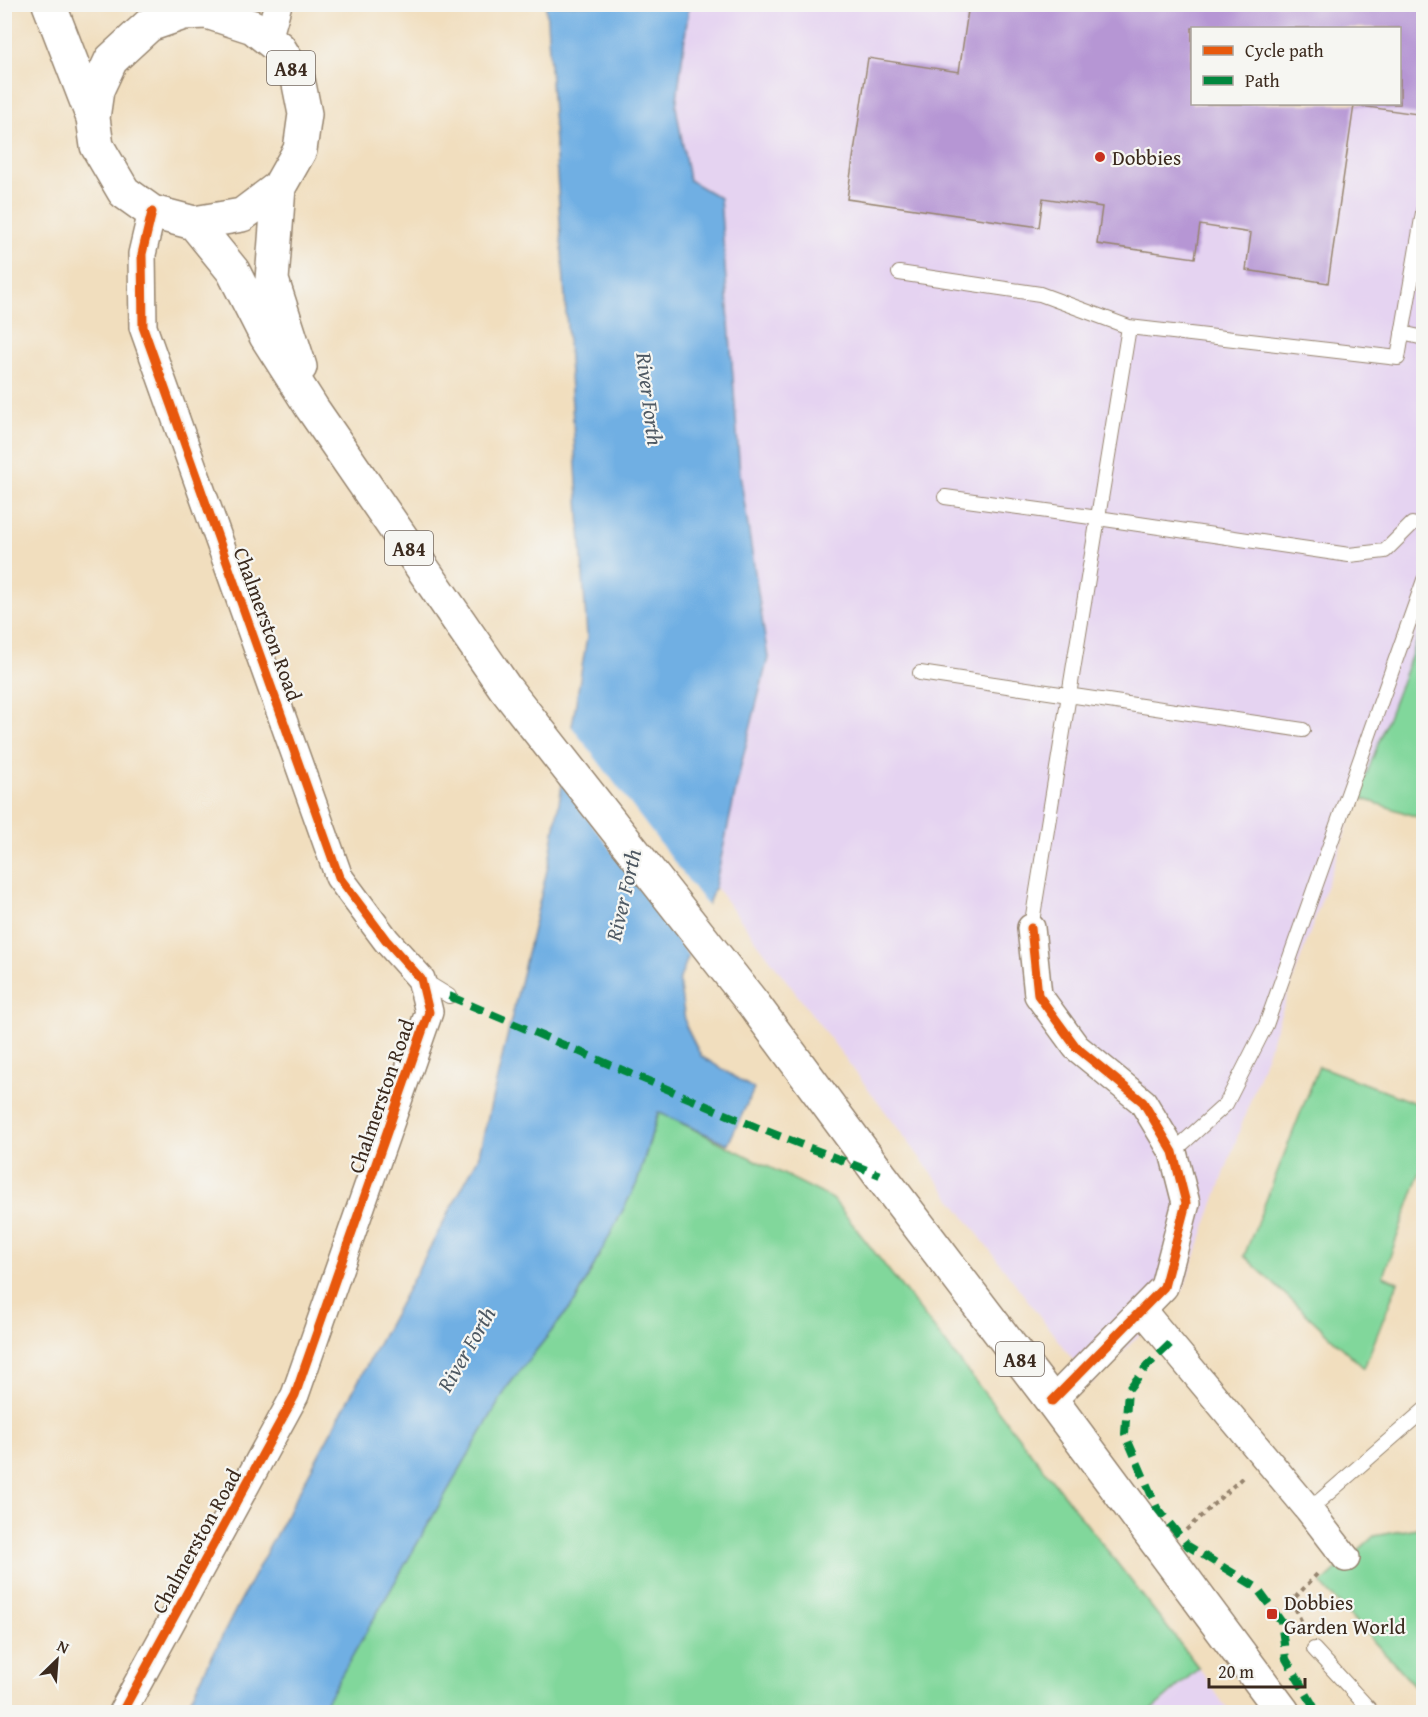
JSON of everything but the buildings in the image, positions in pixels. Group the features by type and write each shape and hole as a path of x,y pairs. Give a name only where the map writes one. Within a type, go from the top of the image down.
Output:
{"highway":[{"name":"A84","path":"49,4 93,118 97,146 124,192 152,212 194,224 242,215 279,187 300,150 305,114 298,79 279,48 253,27 193,9 149,25 111,60 97,90 93,118"},
{"name":"A84","path":"279,187 272,280 312,408"},
{"name":"A84","path":"194,224 233,271 266,336 312,408 505,688 755,1006 879,1175 1052,1401 1284,1713"}],"street":[{"path":"268,39 278,4"},
{"name":"Chalmerston Road","path":"122,1713 295,1395 429,1012 421,979 386,940 339,877 143,327 142,254 152,212"},
{"path":"1031,928 1038,995 1076,1047 1143,1102 1173,1152 1186,1203 1164,1287 1052,1401"},
{"path":"1142,1310 1343,1554"}],"lane":[{"path":"899,273 1040,294 1129,327 1398,358 1424,207"},
{"path":"1031,928 1129,327"},
{"path":"1402,333 1424,338"},
{"path":"945,498 1348,555 1385,551 1412,524"},
{"path":"1173,1152 1226,1104 1266,1024 1424,580"},
{"path":"920,673 1303,730"},
{"path":"421,979 449,996"},
{"path":"1309,1510 1424,1410"},
{"path":"1314,1650 1372,1713"}],"path":[{"path":"1164,1551 1264,1457"},
{"path":"1314,1650 1292,1601 1343,1554"}],"shaded area":[{"path":"689,5 1423,5 1423,625 1358,797 1183,1290 1091,1384 715,886 742,761 768,658 740,474 676,107"},
{"path":"1199,1668 1229,1712 1150,1712"}],"green space":[{"path":"1423,625 1423,819 1358,797"},
{"path":"1319,1066 1423,1106 1423,1165 1383,1276 1398,1282 1364,1368 1244,1256"},
{"path":"659,1112 833,1199 1199,1668 1149,1712 320,1712 508,1386 576,1300 637,1183"},
{"path":"1423,1527 1423,1695 1321,1584 1374,1536"}],"water":[{"name":"River Forth","path":"546,5 689,5 676,107 689,180 720,198 740,474 768,658 742,761 715,886 679,981 686,1026 701,1056 754,1089 728,1144 658,1112 637,1183 576,1300 508,1386 320,1712 184,1712 237,1607 478,1158 549,862 587,637"}],"pier":[{"path":"569,723 710,909 691,959 560,780"}],"marked path":[{"path":"449,996 756,1127 880,1175"},
{"path":"1170,1344 1147,1366 1128,1390 1125,1434 1157,1508 1188,1546 1256,1587 1281,1621 1286,1659 1317,1712"}],"cycle path":[{"path":"122,1712 295,1395 429,1012 421,979 386,940 339,877 143,327 142,254 152,212"},
{"path":"1031,928 1038,995 1076,1047 1143,1102 1173,1152 1186,1203 1164,1287 1052,1401"}],"place":[{"name":"Dobbies","path":"1100,157"},
{"name":"Dobbies Garden World","path":"1272,1614"}]}
